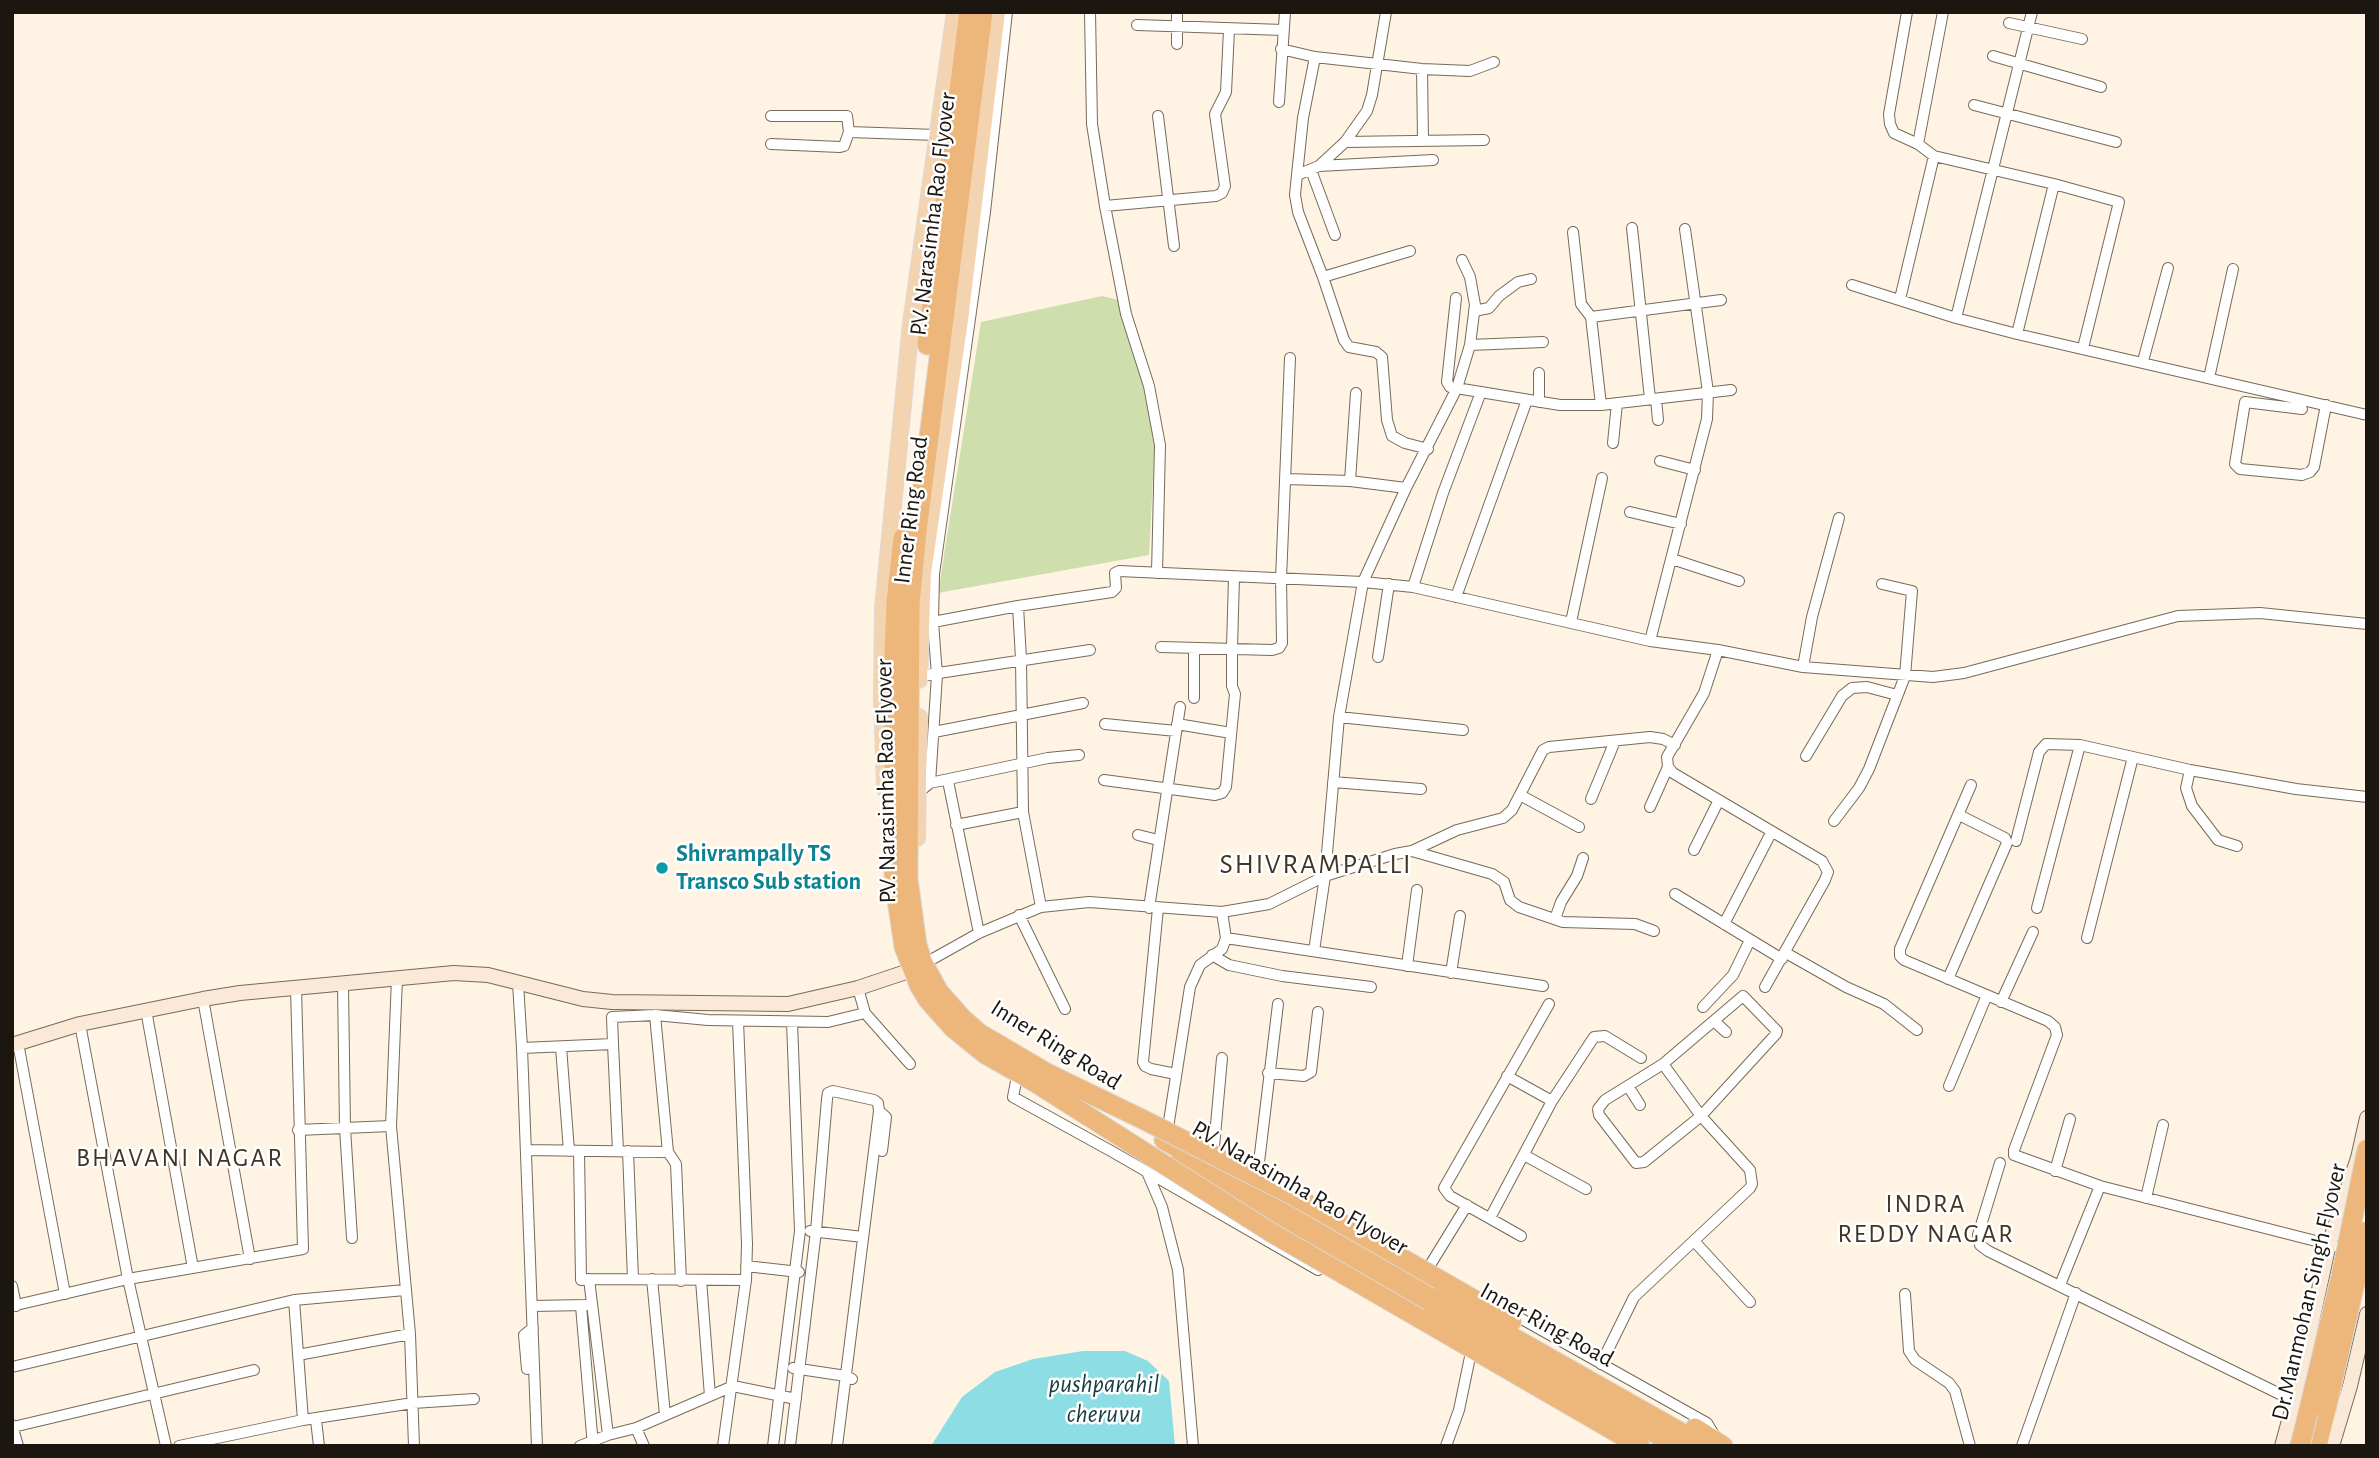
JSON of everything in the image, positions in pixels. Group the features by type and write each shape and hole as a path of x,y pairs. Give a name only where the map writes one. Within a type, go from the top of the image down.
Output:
{"highway":[{"name":"P.V. Narasimha Rao Flyover","path":"970,12 896,602 894,880 904,947 914,975 928,1000 971,1044 1042,1078 1716,1444"},
{"name":"P.V. Narasimha Rao Flyover","path":"983,12 913,569 909,657 908,879 922,961 949,1005 979,1033 1042,1078 1677,1446"},
{"path":"1042,1078 1274,1186 1716,1444"},
{"path":"1042,1078 1263,1227 1640,1446"},
{"name":"Dr.Manmohan Singh Flyover","path":"2300,1446 2341,1276 2367,1149"},
{"name":"Dr.Manmohan Singh Flyover","path":"2317,1446 2367,1231"}],"main road":[{"name":"Inner Ring Road","path":"955,12 911,323 884,608 883,741 891,910 898,949 905,969 923,1003 948,1032 976,1054 1408,1297 1666,1446"},
{"name":"Inner Ring Road","path":"998,12 960,320 923,573 919,676 925,788 916,864 917,908 929,961 954,1002 995,1040 1256,1189 1426,1276"}],"street":[{"path":"1007,12 985,212 934,574 933,622 937,675 934,732 925,788 1022,764 1079,755"},
{"path":"1090,12 1092,124 1105,206 1126,314 1149,386 1160,445 1157,573"},
{"path":"1177,12 1177,44"},
{"path":"1279,102 1285,12"},
{"path":"1315,168 1345,142 1367,111 1386,12"},
{"path":"1908,12 1889,114 1894,133 1918,144 1934,156 2119,202 2083,348"},
{"path":"1918,144 1943,12"},
{"path":"1956,318 2032,12"},
{"path":"2009,23 2082,39"},
{"path":"1137,25 1283,30"},
{"path":"1105,206 1216,196 1222,193 1225,186 1215,114 1226,92 1229,30"},
{"path":"1281,50 1375,66 1422,69 1470,71 1494,62"},
{"path":"1993,56 2101,87"},
{"path":"1315,57 1303,118 1294,195 1298,212 1349,346 1376,352 1382,357 1387,420 1392,436 1405,443 1428,449"},
{"path":"1422,69 1423,140"},
{"path":"1974,105 2116,142"},
{"path":"771,117 847,116 849,132 844,146 840,147 771,144"},
{"path":"1158,116 1174,246"},
{"path":"849,132 937,135"},
{"path":"1345,142 1484,140"},
{"path":"1900,299 1934,156"},
{"path":"1297,175 1315,168 1433,160"},
{"path":"1315,168 1335,234"},
{"path":"2017,334 2054,184"},
{"path":"1632,228 1653,399 1658,419"},
{"path":"1650,641 1707,419 1708,392 1685,229"},
{"path":"1573,232 1581,304 1591,317 1601,405"},
{"path":"1324,277 1410,251"},
{"path":"1314,951 1325,876 1339,717 1363,582 1406,488 1457,388 1470,345 1474,311 1470,277 1462,260"},
{"path":"2143,362 2168,268"},
{"path":"2209,378 2233,269"},
{"path":"1474,311 1489,308 1499,296 1518,282 1531,279"},
{"path":"1852,285 2017,334 2367,415"},
{"path":"1456,298 1447,382 1450,387 1560,405 1601,405 1731,390"},
{"path":"1591,317 1721,300"},
{"path":"1470,345 1543,342"},
{"path":"1161,647 1272,650 1279,649 1282,643 1281,579 1290,358"},
{"path":"1539,373 1539,402"},
{"path":"1413,587 1443,493 1481,392"},
{"path":"1350,481 1356,393"},
{"path":"1456,597 1527,400"},
{"path":"2302,409 2245,402 2235,464 2241,469 2302,475 2310,472 2314,467 2326,405"},
{"path":"1613,443 1617,403"},
{"path":"1660,461 1695,470"},
{"path":"1572,622 1602,478"},
{"path":"1286,479 1350,481 1406,488"},
{"path":"1630,512 1681,524"},
{"path":"1803,667 1812,617 1839,518"},
{"path":"1672,559 1739,581"},
{"path":"933,622 1112,592 1116,588 1116,571 1363,582 1413,587 1650,641 1718,650 1803,667 1933,677 1964,673 2178,616 2260,613 2367,624"},
{"path":"1104,780 1215,795 1222,793 1226,787 1235,694 1232,686 1231,648 1234,577"},
{"path":"1378,657 1389,584"},
{"path":"1833,821 1859,788 1905,676 1912,591 1882,584"},
{"path":"1018,606 1023,812 1041,907"},
{"path":"1194,648 1194,698"},
{"path":"919,676 1090,650"},
{"path":"1718,650 1704,693 1667,757 1668,766 1673,773 1822,861 1828,872 1765,987"},
{"path":"1806,756 1842,695 1852,688 1867,687 1897,695"},
{"path":"934,732 1083,703"},
{"path":"1176,1074 1151,1069 1143,1062 1158,840 1180,707"},
{"path":"1339,717 1463,730"},
{"path":"1105,724 1231,733"},
{"path":"929,961 979,933 1041,907 1089,902 1222,912 1269,904 1325,876 1395,854 1412,852 1457,830 1493,823 1503,818 1511,810 1543,750 1558,746 1650,737 1675,745"},
{"path":"1591,799 1615,741"},
{"path":"2016,841 2039,752 2046,744 2080,745 2190,770 2296,789 2367,797"},
{"path":"2037,908 2080,745"},
{"path":"2087,939 2133,757"},
{"path":"1650,807 1668,766"},
{"path":"2190,770 2186,788 2192,806 2218,840 2237,846"},
{"path":"948,781 979,933"},
{"path":"1333,782 1421,789"},
{"path":"1971,785 1899,953 1904,960 2048,1021 2055,1027 2057,1035 2013,1153 2017,1158 2101,1186 2367,1255"},
{"path":"1520,794 1579,827"},
{"path":"1695,850 1719,800"},
{"path":"956,825 1023,812"},
{"path":"1948,979 2007,843 2005,838 1959,815"},
{"path":"1724,924 1771,832"},
{"path":"1138,835 1158,840"},
{"path":"1412,852 1492,874 1504,882 1510,900 1519,907 1555,919 1582,924 1635,924 1654,931"},
{"path":"1555,919 1583,858"},
{"path":"1407,966 1417,890"},
{"path":"1675,894 1750,940 1884,1004 1917,1030"},
{"path":"1166,1138 1190,988 1199,965 1222,949 1226,938 1222,912"},
{"path":"1019,915 1065,1009"},
{"path":"1451,973 1460,916"},
{"path":"2001,1002 2033,932"},
{"path":"1226,938 1543,986"},
{"path":"1703,1007 1733,975 1750,940"},
{"path":"1212,955 1229,965 1282,976 1371,987"},
{"path":"65,1294 15,1044 80,1024 203,999 454,973 488,975 583,999 612,1002 788,1004 858,988 905,969"},
{"path":"832,992 878,973 905,969"},
{"path":"397,978 391,1126 410,1334 414,1446"},
{"path":"518,983 537,1446"},
{"path":"343,985 345,1128 352,1238"},
{"path":"12,1286 14,1306 128,1279 303,1249 296,988"},
{"path":"858,988 865,1013 909,1064"},
{"path":"1949,1086 1987,995"},
{"path":"1743,996 1776,1027 1776,1034 1701,1116 1647,1159 1636,1163 1599,1115 1598,1110 1605,1100 1663,1064 1743,996"},
{"path":"203,999 250,1259"},
{"path":"694,1019 700,1003"},
{"path":"700,1003 708,1020"},
{"path":"1256,1189 1278,1004"},
{"path":"1521,1236 1445,1192 1445,1183 1549,1004"},
{"path":"146,1010 192,1268"},
{"path":"1268,1073 1304,1076 1311,1072 1318,1012"},
{"path":"632,1279 612,1017 655,1015 708,1020 828,1022 865,1013"},
{"path":"655,1015 668,1152 676,1164 681,1281"},
{"path":"723,1446 746,1280 746,1187 738,1021"},
{"path":"1714,1021 1726,1032"},
{"path":"774,1446 800,1231 792,1022"},
{"path":"80,1024 128,1279 166,1446"},
{"path":"1490,1218 1552,1101 1594,1037 1605,1036 1641,1058"},
{"path":"522,1048 613,1044"},
{"path":"561,1047 574,1151 580,1280 746,1280"},
{"path":"1212,1164 1222,1058"},
{"path":"1601,1364 1634,1297 1741,1198 1752,1184 1750,1170 1701,1116 1663,1064"},
{"path":"1017,1076 1013,1097 1622,1446"},
{"path":"1507,1076 1552,1101"},
{"path":"1628,1086 1640,1105"},
{"path":"790,1446 816,1231 828,1093 833,1091 874,1100 878,1103 879,1111 837,1446"},
{"path":"879,1111 886,1117 883,1151"},
{"path":"2282,1446 2329,1244 2358,1158 2367,1118"},
{"path":"2054,1171 2070,1119"},
{"path":"2146,1198 2163,1125"},
{"path":"298,1130 391,1126"},
{"path":"526,1150 668,1152"},
{"path":"1524,1155 1586,1189"},
{"path":"2000,1163 1979,1235 1980,1245 2294,1401"},
{"path":"1147,1172 1169,1231 1178,1270 1193,1446"},
{"path":"2060,1285 2101,1186"},
{"path":"1426,1276 1464,1204"},
{"path":"1426,1276 1464,1204"},
{"path":"800,1231 863,1237"},
{"path":"1694,1241 1750,1302"},
{"path":"746,1266 811,1273"},
{"name":"Inner Ring Road","path":"1426,1276 1601,1364 1707,1423 1714,1432 1716,1444"},
{"path":"589,1279 587,1305 592,1444"},
{"path":"652,1279 665,1415"},
{"path":"701,1280 710,1396"},
{"path":"12,1367 294,1300 405,1290"},
{"path":"2022,1446 2076,1293"},
{"path":"1905,1294 1909,1351 1915,1360 1950,1383 1955,1391 1970,1446"},
{"path":"1398,1316 1408,1297"},
{"path":"294,1300 303,1420"},
{"path":"532,1306 587,1305"},
{"path":"587,1305 608,1435"},
{"path":"2332,1446 2363,1348 2367,1314"},
{"path":"527,1371 524,1335 533,1328"},
{"path":"298,1355 410,1334"},
{"path":"1446,1446 1459,1410 1470,1357"},
{"path":"783,1367 846,1376 853,1381 847,1424"},
{"path":"18,1446 13,1426 254,1370"},
{"path":"580,1446 636,1428 733,1386 796,1399"},
{"path":"179,1446 303,1420 414,1403 474,1399"},
{"path":"316,1420 319,1446"},
{"path":"636,1428 644,1446"}],"green space":[{"path":"1102,296 1123,301 1156,421 1149,555 938,593 981,322"}],"water":[{"name":"pushparahil cheruvu","path":"1083,1351 1125,1351 1148,1361 1169,1381 1175,1446 931,1446 962,1397 995,1372 1033,1359"}],"place":[{"name":"Shivrampally TS Transco Sub station","path":"662,868"}],"district":[{"name":"SHIVRAMPALLI","path":"1316,865"},
{"name":"BHAVANI NAGAR","path":"180,1158"},
{"name":"INDRA REDDY NAGAR","path":"1926,1219"}]}
